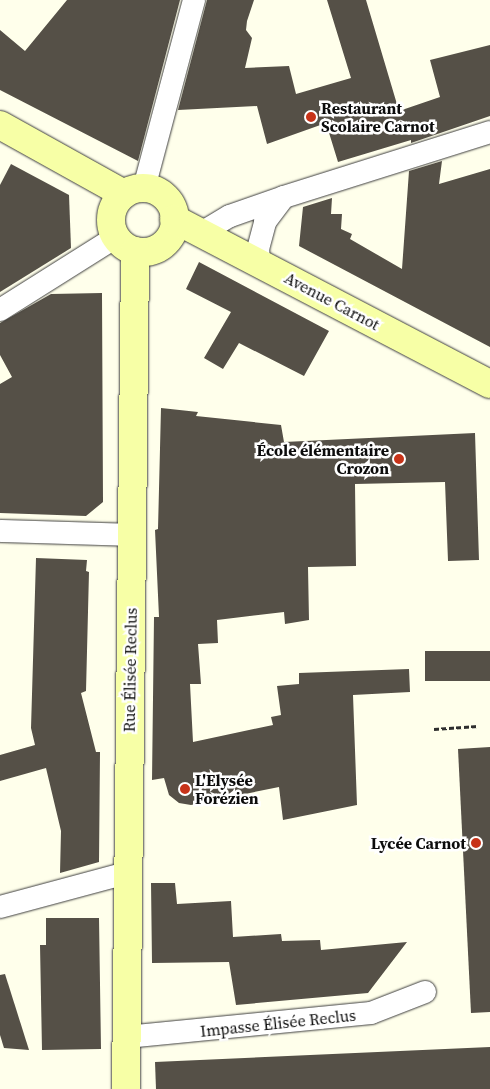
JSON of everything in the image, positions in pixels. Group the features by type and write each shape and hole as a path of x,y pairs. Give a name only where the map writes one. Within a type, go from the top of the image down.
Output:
{"street":[{"path":"126,244 111,219 117,201 134,191 194,0"},
{"path":"0,125 134,191 162,194 173,210 174,219 169,238 154,249 126,244 0,310"},
{"path":"203,232 230,216 284,197 490,132"},
{"path":"259,262 258,249 265,222 284,197"},
{"name":"Avenue Carnot","path":"174,219 203,232 490,384"},
{"name":"Rue Élisée Reclus","path":"126,244 132,535 126,1089"},
{"path":"0,530 132,535"},
{"path":"0,907 127,873"},
{"name":"Impasse Élisée Reclus","path":"126,1036 371,1013 425,992"}],"path":[{"path":"434,729 478,726"}],"building":[{"path":"67,0 180,0 138,161 0,90 0,30 25,51"},
{"path":"207,0 254,0 247,21 246,30 252,38 245,68 289,66 296,94 351,78 327,0 366,0 399,111 440,97 430,60 490,45 490,116 411,143 411,140 338,162 326,123 267,144 257,106 178,110"},
{"path":"442,161 439,184 490,169 490,347 299,246 303,207 332,198 331,214 342,214 341,229 352,234 350,239 402,269 409,171"},
{"path":"11,164 69,195 71,248 0,292 0,185"},
{"path":"199,262 329,331 304,376 239,343 223,369 204,358 231,312 186,289"},
{"path":"102,293 103,502 86,516 0,513 0,384 12,377 0,355 0,323 51,294"},
{"path":"161,408 198,412 196,416 281,425 284,442 475,433 479,560 448,561 445,482 355,484 356,566 308,567 309,620 285,624 284,612 217,620 218,643 198,644 201,684 190,684 193,742 273,725 271,717 281,715 277,686 299,684 299,673 409,669 410,692 353,695 357,805 283,820 279,787 191,805 179,803 169,795 164,778 152,780 154,617 159,617 155,530 158,529"},
{"path":"36,558 87,560 86,571 89,572 86,691 81,693 96,752 100,752 99,862 60,873 61,831 46,768 0,781 0,755 35,745 31,728"},
{"path":"425,651 490,651 490,681 425,681"},
{"path":"490,747 490,1012 471,1013 458,749"},
{"path":"151,883 175,883 177,904 231,901 233,937 281,934 282,941 320,940 321,950 407,942 368,993 236,1005 229,962 152,963"},
{"path":"46,918 99,918 101,1049 42,1050 40,945 46,945"},
{"path":"5,974 29,1050 4,1048 0,1035 0,975"},
{"name":"Lycée Carnot","path":"490,1047 490,1089 156,1089 155,1062"}],"place":[{"name":"Restaurant Scolaire Carnot","path":"311,117"},
{"name":"École élémentaire Crozon","path":"399,459"},
{"name":"L'Elysée Forézien","path":"185,789"},
{"name":"Lycée Carnot","path":"476,843"}]}
